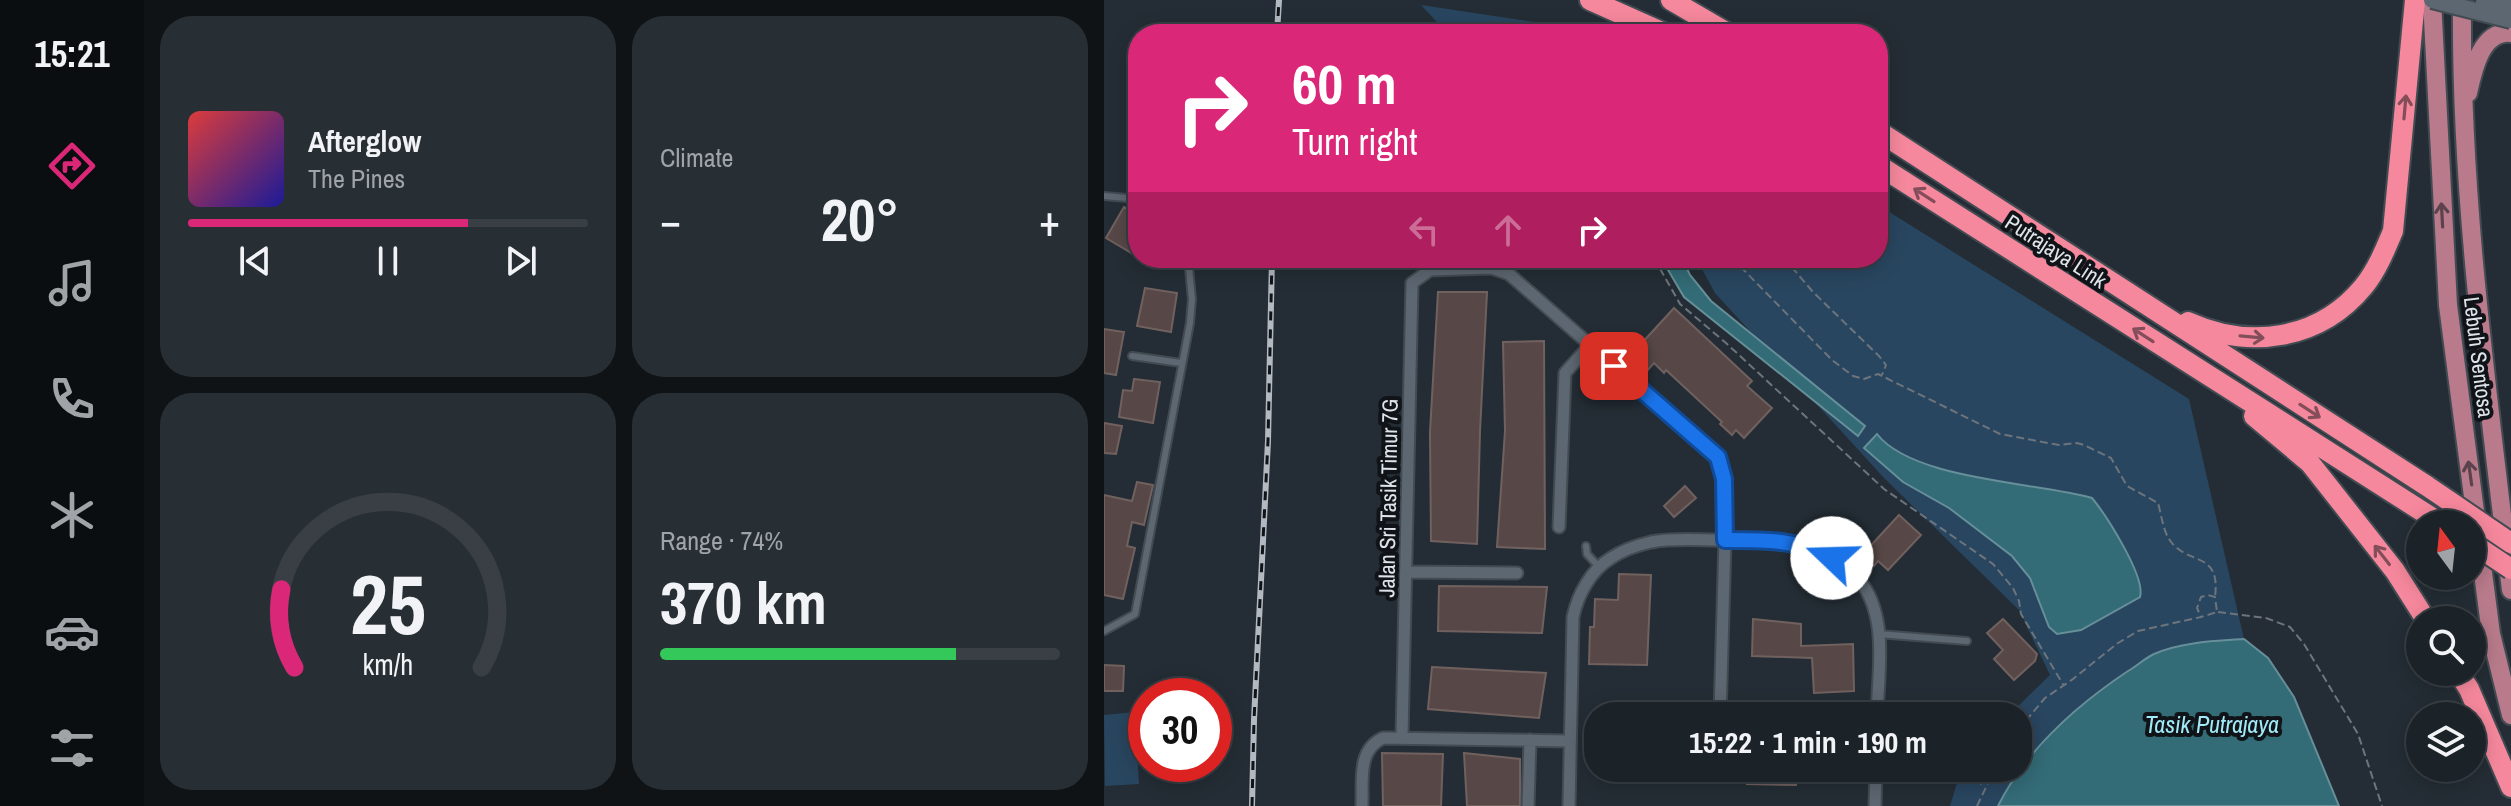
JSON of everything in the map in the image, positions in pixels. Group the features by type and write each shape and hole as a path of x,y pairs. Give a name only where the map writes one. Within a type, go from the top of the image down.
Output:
{"highway":[{"path":"1590,0 1644,24"},
{"path":"1671,0 1712,24"},
{"path":"2127,294 2207,330 2258,339 2286,335 2314,326 2342,308 2365,286 2382,259 2393,231 2415,0"},
{"name":"Putrajaya Link","path":"1888,138 2127,294"},
{"name":"Putrajaya Link","path":"1888,171 2208,377"},
{"path":"2127,294 2511,543"},
{"path":"2208,377 2420,510"},
{"path":"2208,377 2310,463 2395,571 2417,606"},
{"path":"2486,552 2511,569"},
{"path":"2467,686 2511,787"}],"main road":[{"name":"Lebuh Sentosa","path":"2432,0 2448,305 2491,634 2511,715"},
{"name":"Lebuh Sentosa","path":"2462,0 2463,116 2477,301 2511,590"},
{"path":"2492,0 2496,23 2509,29"},
{"path":"2463,116 2476,62 2483,48 2491,39 2509,29"}],"street":[{"path":"2432,0 2509,29"},
{"path":"2484,0 2511,7"},
{"name":"Jalan Sri Tasik Timur 7G","path":"1402,736 1412,283 1430,270 1443,268"},
{"path":"1491,268 1509,274 1718,457 1724,479 1725,540 1720,702"},
{"path":"1559,527 1565,373 1590,345"},
{"path":"1569,806 1573,617 1582,592 1599,567 1621,553 1649,543 1777,540 1801,544 1832,558 1851,571 1872,603 1878,634 1877,702"},
{"path":"1407,572 1517,573"},
{"path":"1362,806 1364,754 1372,743 1383,738 1569,741"},
{"path":"1528,806 1530,740"},
{"path":"1875,806 1876,782"}],"lane":[{"path":"1104,196 1128,198"},
{"path":"1104,631 1135,614 1192,299 1189,268"},
{"path":"1132,356 1181,363"},
{"path":"1586,546 1587,554 1599,567"},
{"path":"1878,634 1967,641"}],"path":[{"path":"1660,268 1680,304 1884,489 1993,564 2013,588 2021,614 2064,686"},
{"path":"1742,268 1832,360 1853,376 1864,379 1882,376 2000,434 2059,445 2077,443 2111,458 2127,486 2158,503 2168,538 2179,549 2202,559 2212,568 2217,582 2217,612"},
{"path":"1793,268 1879,356 1886,365 1882,376"},
{"path":"2201,617 2197,608 2201,597 2215,597"},
{"path":"2032,713 2045,698 2138,631 2217,612 2266,618 2290,627 2304,644 2358,734 2382,806"},
{"path":"1978,782 1986,787"},
{"path":"1977,806 1988,782"}],"shaded area":[{"path":"1421,5 1538,24 1439,24"},
{"path":"1888,211 2189,399 2244,639 2204,642 2154,654 2102,688 2053,730 2032,759 2032,702 2022,702 2050,675 2019,610 1885,479 1715,293 1701,268 1888,268"},
{"path":"1128,713 1128,782 1139,784 1105,786 1104,715"},
{"path":"1958,782 2015,782 1998,806 1950,806"}],"water":[{"path":"1667,268 1687,268 1711,301 1865,426 1858,436 1684,297"},
{"path":"1877,434 1894,449 1946,470 2092,498 2131,561 2137,575 2140,597 2081,630 2057,634 2049,627 2030,578 2012,556 1949,508 1903,482 1864,448"},
{"name":"Tasik Putrajaya","path":"2244,639 2268,658 2294,697 2339,806 1998,806 2013,782 2032,782 2032,755 2054,730 2109,684 2154,654 2210,641"}],"building":[{"path":"1124,207 1128,210 1128,251 1106,238"},
{"path":"1145,288 1177,293 1171,332 1137,326"},
{"path":"1438,292 1487,292 1477,544 1431,541 1430,432"},
{"path":"1674,308 1752,381 1747,386 1772,408 1744,438 1736,430 1732,435 1666,370 1664,373 1654,363 1646,372 1629,357"},
{"path":"1104,329 1124,332 1116,375 1104,373"},
{"path":"1544,341 1545,549 1497,547 1505,431 1503,342"},
{"path":"1134,379 1160,382 1153,423 1119,417 1123,390 1132,391"},
{"path":"1104,423 1122,426 1116,454 1104,453"},
{"path":"1137,482 1153,485 1144,525 1132,522 1127,546 1135,548 1123,599 1104,595 1104,495 1132,501"},
{"path":"1685,486 1696,498 1674,517 1664,506"},
{"path":"1899,515 1921,535 1888,570 1878,561 1874,566 1862,555"},
{"path":"1619,574 1651,575 1647,665 1589,664 1590,627 1594,627 1595,599 1618,600"},
{"path":"1439,586 1547,587 1542,633 1438,631"},
{"path":"1753,619 1801,624 1801,646 1853,644 1854,691 1814,693 1812,658 1752,656"},
{"path":"2003,619 2037,654 2035,661 2014,680 1994,659 2003,650 1987,633"},
{"path":"1104,665 1124,666 1123,691 1104,691"},
{"path":"1432,667 1546,673 1539,718 1428,709"},
{"path":"1382,753 1443,754 1441,806 1383,806"},
{"path":"1464,753 1520,759 1520,806 1467,806"},
{"path":"1747,782 1796,782 1796,785"}],"railway":[{"path":"1278,24 1279,0"},
{"path":"1252,806 1268,441 1272,268"}],"route":[{"path":"1614,366 1718,457 1724,479 1725,540 1777,540 1801,544 1832,558"}]}
